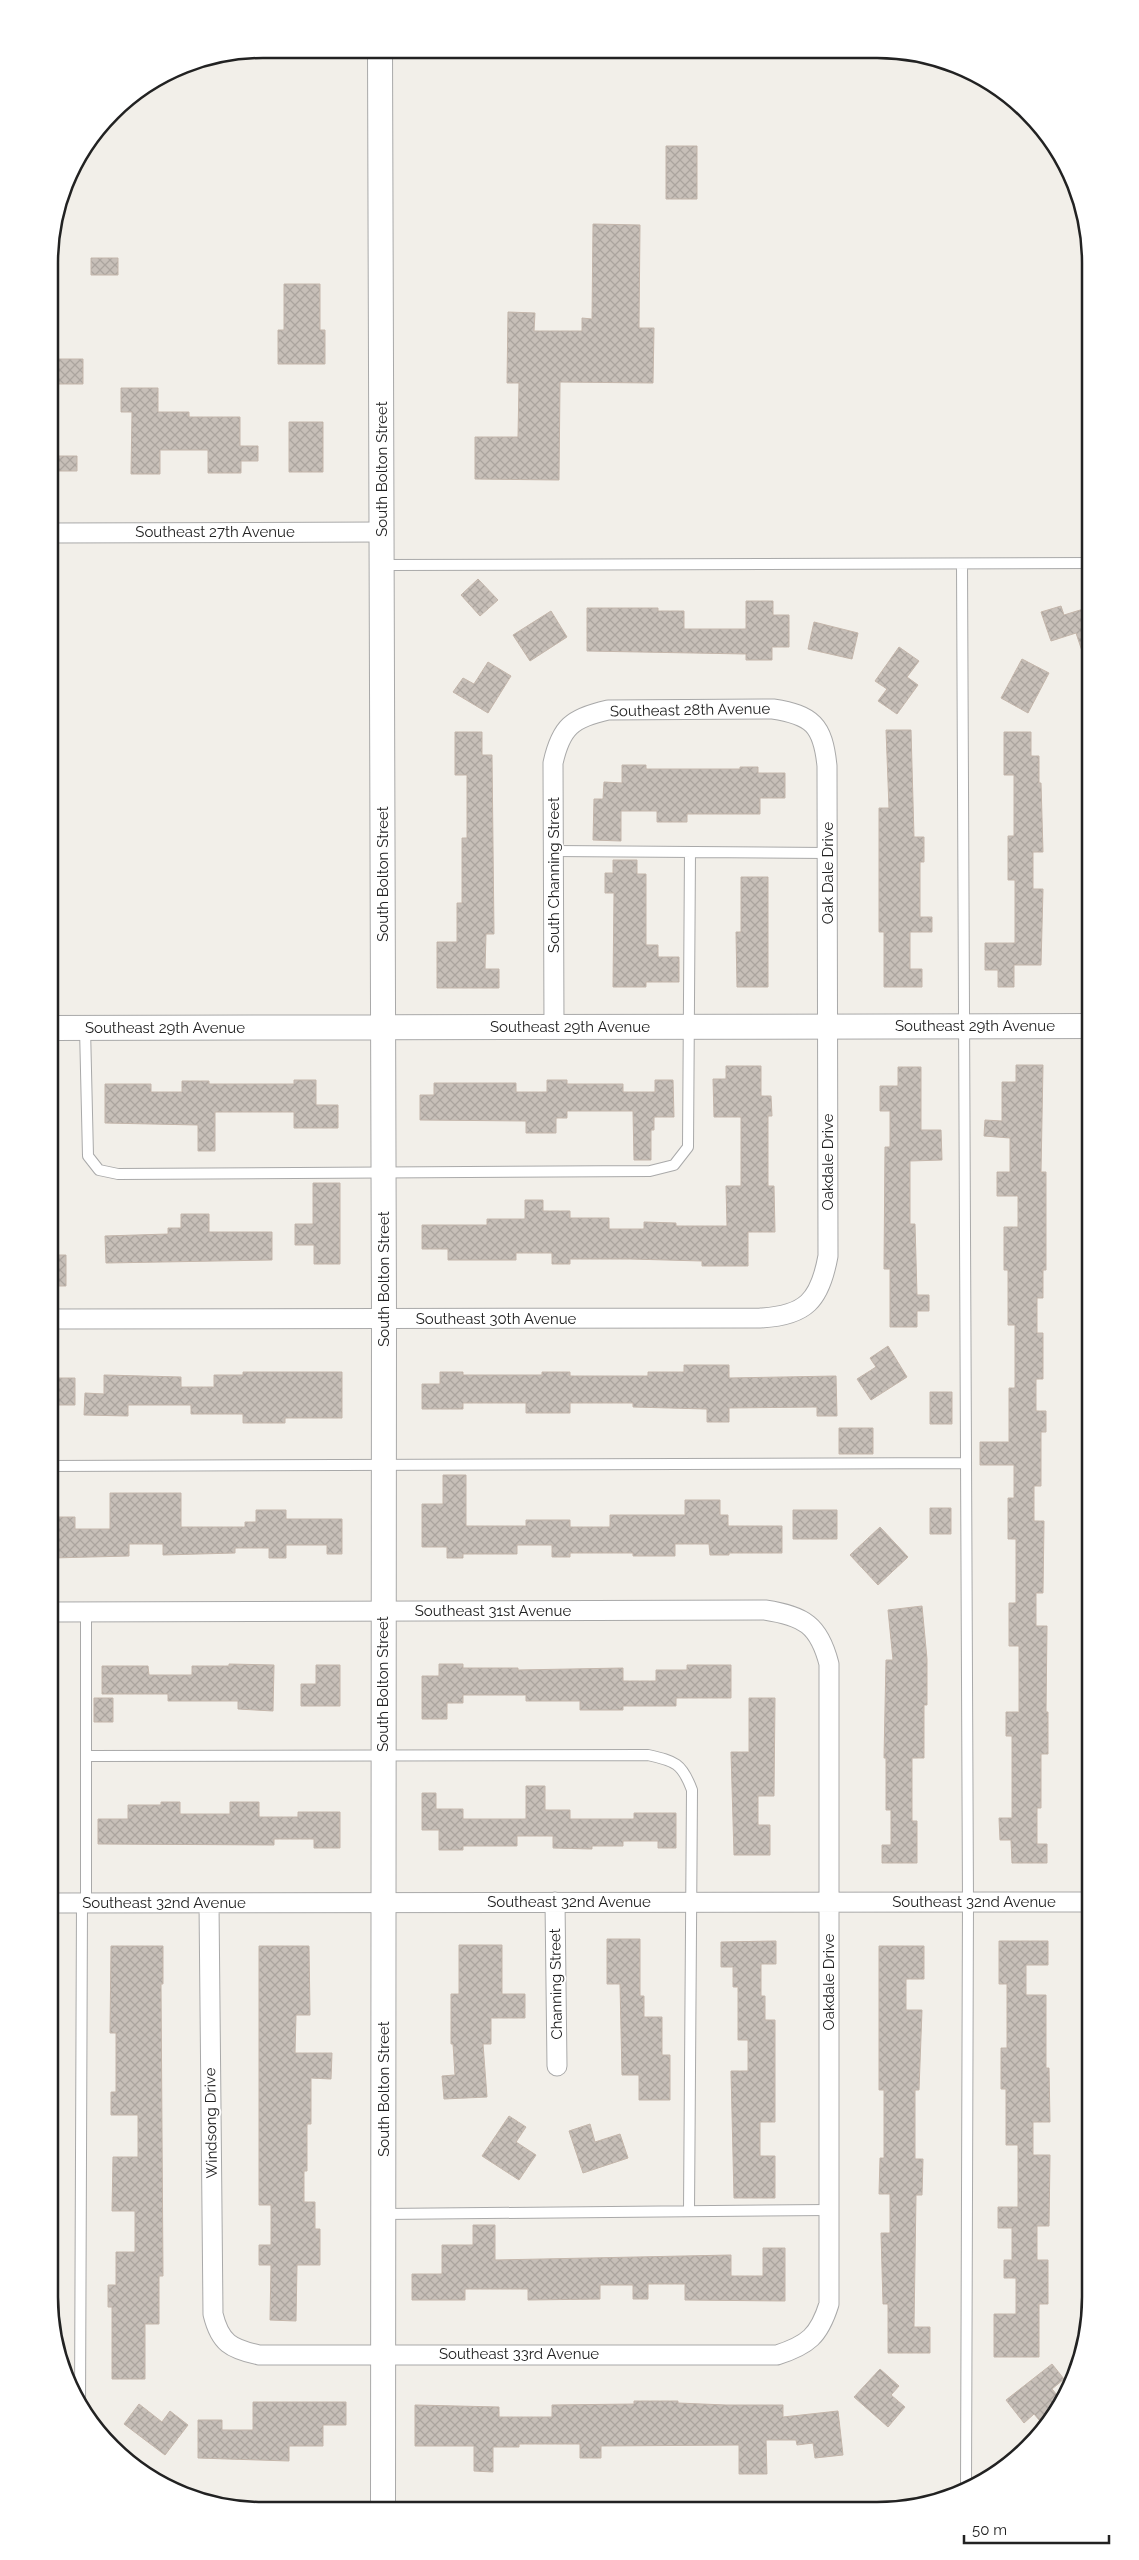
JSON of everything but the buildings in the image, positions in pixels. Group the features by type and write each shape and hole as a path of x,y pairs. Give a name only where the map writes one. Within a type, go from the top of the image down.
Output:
{"street":[{"name":"South Bolton Street","path":"380,58 384,1320 384,2502"},
{"name":"Southeast 27th Avenue","path":"58,533 382,532"},
{"name":"Southeast 28th Avenue","path":"568,726 583,716 608,710 773,709 797,713 813,722"},
{"name":"Oak Dale Drive","path":"813,722 821,736 826,755 828,1026"},
{"name":"South Channing Street","path":"554,1026 554,763 558,742 568,726"},
{"name":"Oakdale Drive","path":"816,1296 824,1280 828,1256 828,1026"},
{"name":"Southeast 29th Avenue","path":"58,1028 1082,1026"},
{"name":"Southeast 30th Avenue","path":"58,1319 760,1318 776,1317 794,1312 816,1296"},
{"name":"Southeast 31st Avenue","path":"58,1612 765,1610 799,1618 812,1628"},
{"name":"Oakdale Drive","path":"812,1628 824,1642 829,1664 828,2304 824,2318 814,2337"},
{"name":"Channing Street","path":"555,1902 558,2066"},
{"name":"Southeast 32nd Avenue","path":"58,1903 1082,1902"},
{"name":"Windsong Drive","path":"209,1903 213,2314 217,2329 224,2340"},
{"name":"Southeast 33rd Avenue","path":"224,2340 238,2351 260,2354 777,2354 800,2347 814,2337"}],"lane":[{"path":"382,565 1082,563"},
{"path":"962,564 968,1902 966,2481"},
{"path":"554,851 828,853"},
{"path":"85,1028 88,1156 99,1170 118,1174 383,1171 650,1171 674,1165 688,1146 691,1026 690,852"},
{"path":"58,1466 966,1463"},
{"path":"80,2390 86,1612"},
{"path":"86,1756 648,1754 669,1759 685,1771 692,1790 689,2211"},
{"path":"384,2214 828,2210"}]}
